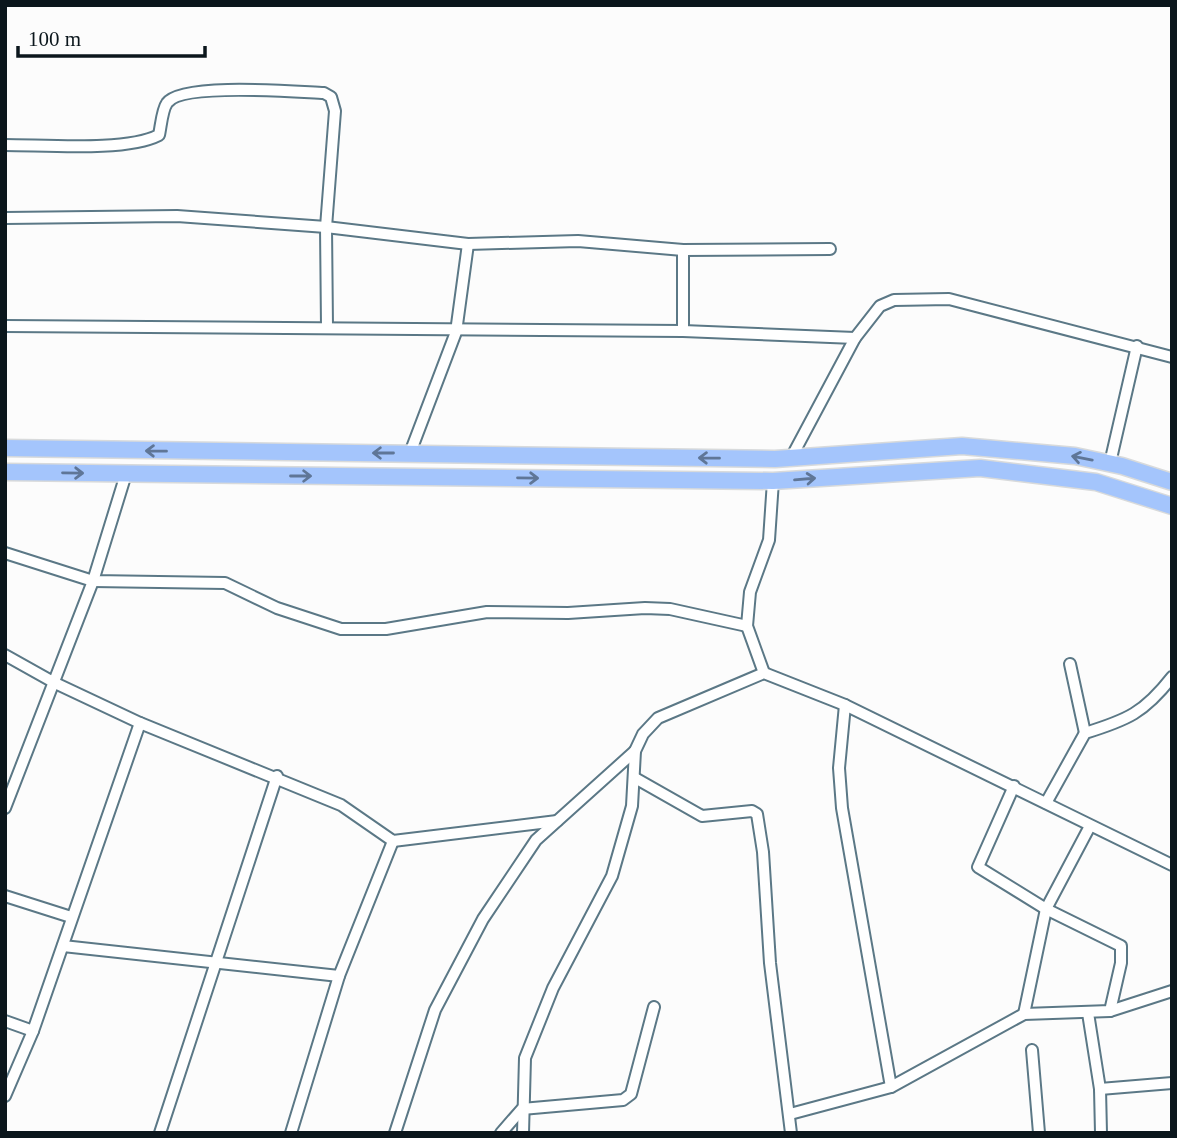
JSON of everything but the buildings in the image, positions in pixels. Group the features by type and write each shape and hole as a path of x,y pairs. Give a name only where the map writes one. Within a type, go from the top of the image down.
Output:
{"main road":[{"path":"5,448 791,458 962,446 1042,451 1111,463 1172,482"},
{"path":"5,472 773,481 980,468 1096,482 1172,506"}],"street":[{"path":"5,145 120,144 149,140 159,135 167,103 173,98 209,90 324,93 331,97 335,111 326,227 327,326"},
{"path":"5,218 177,216 326,227 468,244 602,242 683,250 830,249"},
{"path":"410,453 456,332 468,244"},
{"path":"683,250 683,331"},
{"path":"791,458 855,338 880,306 894,300 949,299 1172,356"},
{"path":"5,326 327,326 456,332 683,331 855,338"},
{"path":"1111,463 1137,346"},
{"path":"5,808 93,581 125,474"},
{"path":"764,673 747,626 750,592 769,540 773,481"},
{"path":"5,553 93,581 225,583 277,608 341,629 386,629 487,612 568,613 645,608 670,610 747,626"},
{"path":"5,655 55,683 140,723 277,776 352,811 393,841 557,821"},
{"path":"1046,803 1085,733 1070,664"},
{"path":"395,1133 422,1044 449,977 527,853 557,821 635,751 643,734 658,718 764,673 845,705 1172,865"},
{"path":"1085,733 1128,719 1145,709 1172,677"},
{"path":"845,705 839,768 842,808 891,1087"},
{"path":"5,1096 33,1031 140,723"},
{"path":"523,1133 525,1058 553,988 612,876 632,806 635,751"},
{"path":"160,1133 277,776"},
{"path":"635,778 702,816 752,811 757,814 764,852 773,984 791,1133"},
{"path":"1014,786 978,867 1046,909 1121,946 1121,963 1110,1011"},
{"path":"1024,1014 1046,909 1090,827"},
{"path":"290,1133 339,976 393,841"},
{"path":"5,896 71,917"},
{"path":"63,946 339,976"},
{"path":"790,1114 891,1087 1024,1014 1110,1011 1172,991"},
{"path":"501,1133 522,1109 623,1100 631,1094 654,1007"},
{"path":"1088,1013 1100,1089 1101,1133"},
{"path":"5,1021 33,1031"},
{"path":"1032,1050 1038,1133"},
{"path":"1100,1089 1172,1083"}]}
